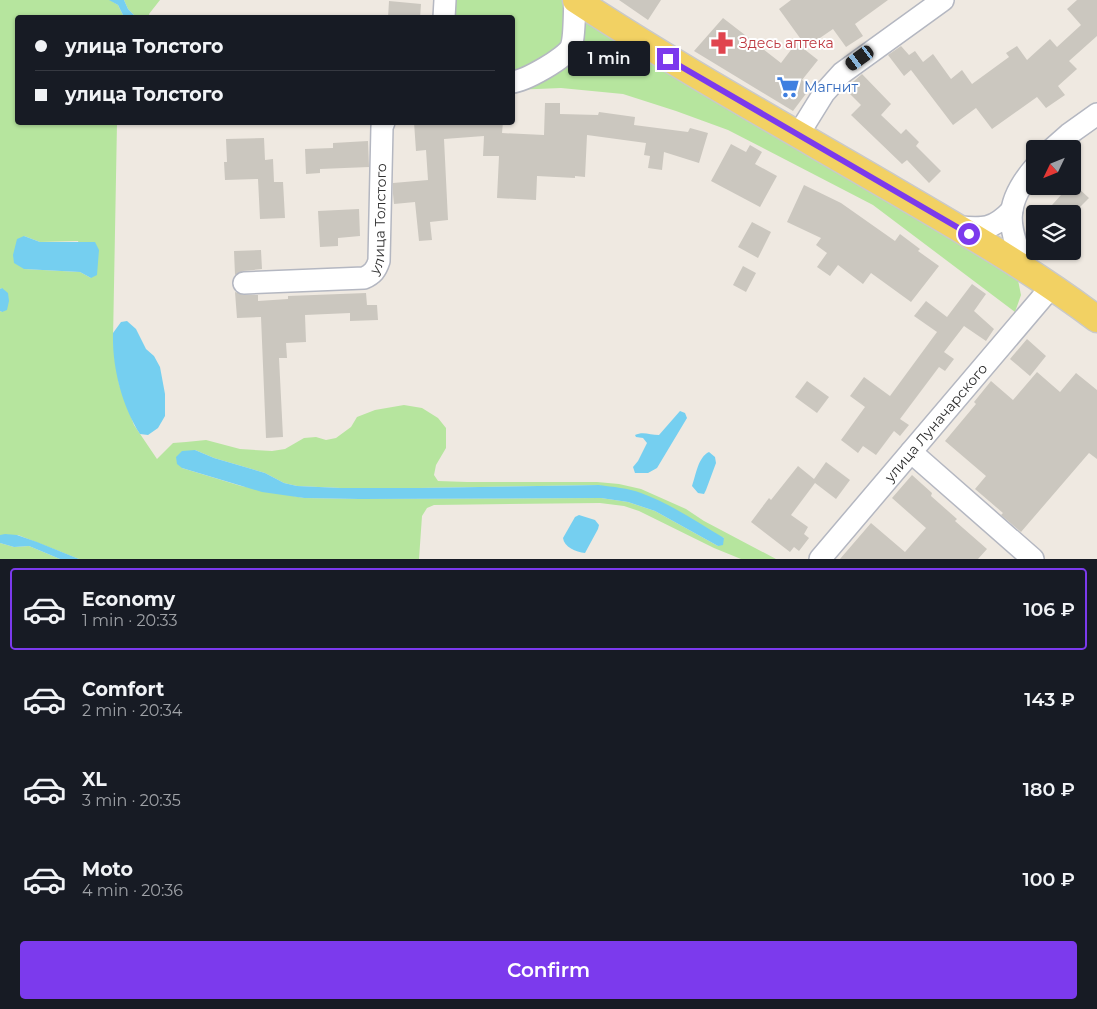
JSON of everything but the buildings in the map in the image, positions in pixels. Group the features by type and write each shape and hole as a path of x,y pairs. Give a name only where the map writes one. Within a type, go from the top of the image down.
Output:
{"main road":[{"path":"576,0 652,49 958,227 1028,270 1097,319"}],"street":[{"path":"444,15 445,0"},
{"path":"515,81 526,79 535,74 565,55 571,47 576,0"},
{"path":"798,135 824,93 842,72 943,0"},
{"path":"1062,140 1097,114"},
{"name":"улица Толстого","path":"244,282 364,278 372,274 376,269 378,261 383,125"},
{"path":"1026,178 1016,196 1012,210 1011,227 1015,242 1028,270"},
{"path":"958,227 986,228 1002,221 1012,210"},
{"name":"улица Луначарского","path":"820,559 1052,286"},
{"path":"911,452 1033,559"}],"green space":[{"path":"0,0 110,0 118,5 123,15 15,15 15,125 117,125 113,340 119,384 134,425 157,459 173,443 206,440 240,449 272,451 285,449 304,438 316,437 326,440 336,438 351,427 357,417 375,410 404,405 422,408 438,418 446,428 446,448 436,465 434,475 438,481 597,482 641,489 686,509 704,521 776,559 741,559 714,548 639,511 624,506 600,503 434,505 427,508 422,516 419,559 79,559 18,535 0,535 0,311 2,312 2,288 0,289","holes":["24,236 40,242 78,241 91,278 80,272 24,269","195,450 214,458 265,473 284,483 297,486 419,488 599,485 724,538 718,546 655,511 628,502 601,498 304,498 241,486 182,468"]},
{"path":"124,0 160,0 149,15 134,15 128,9"},
{"path":"451,0 562,0 598,24 844,167 1018,280 1021,295 1015,312 873,205 728,130 623,94 561,88 515,90 515,15 450,15"},
{"path":"0,543 14,547 29,546 60,559 0,559"}],"water":[{"path":"109,0 124,0 128,9 134,15 123,15 118,5"},
{"path":"24,236 40,242 95,242 99,250 97,275 91,278 80,272 24,269 14,263 13,255 17,239"},
{"path":"2,288 8,293 9,301 7,310 2,312 0,311 0,289"},
{"path":"127,321 136,329 146,349 154,356 160,367 165,394 165,416 158,428 148,435 140,434 134,423 123,399 116,373 113,333 121,322"},
{"path":"680,411 685,413 687,418 657,468 648,473 635,473 633,467 647,443 643,438 636,437 635,435 644,433 659,435"},
{"path":"195,450 214,458 265,473 284,483 297,486 419,488 599,485 626,489 652,497 684,514 724,538 723,545 718,546 655,511 628,502 601,498 359,499 304,498 262,492 182,468 177,464 176,457 182,451"},
{"path":"709,452 715,457 716,463 704,494 698,493 692,486 702,458"},
{"path":"579,515 595,520 599,525 585,553 571,549 563,538 575,517"},
{"path":"0,535 17,535 79,559 60,559 29,546 14,547 0,543"}],"place":[{"name":"Здесь аптека","path":"722,43"},
{"name":"Магнит","path":"788,87"}],"route":[{"path":"668,59 969,234"}]}
